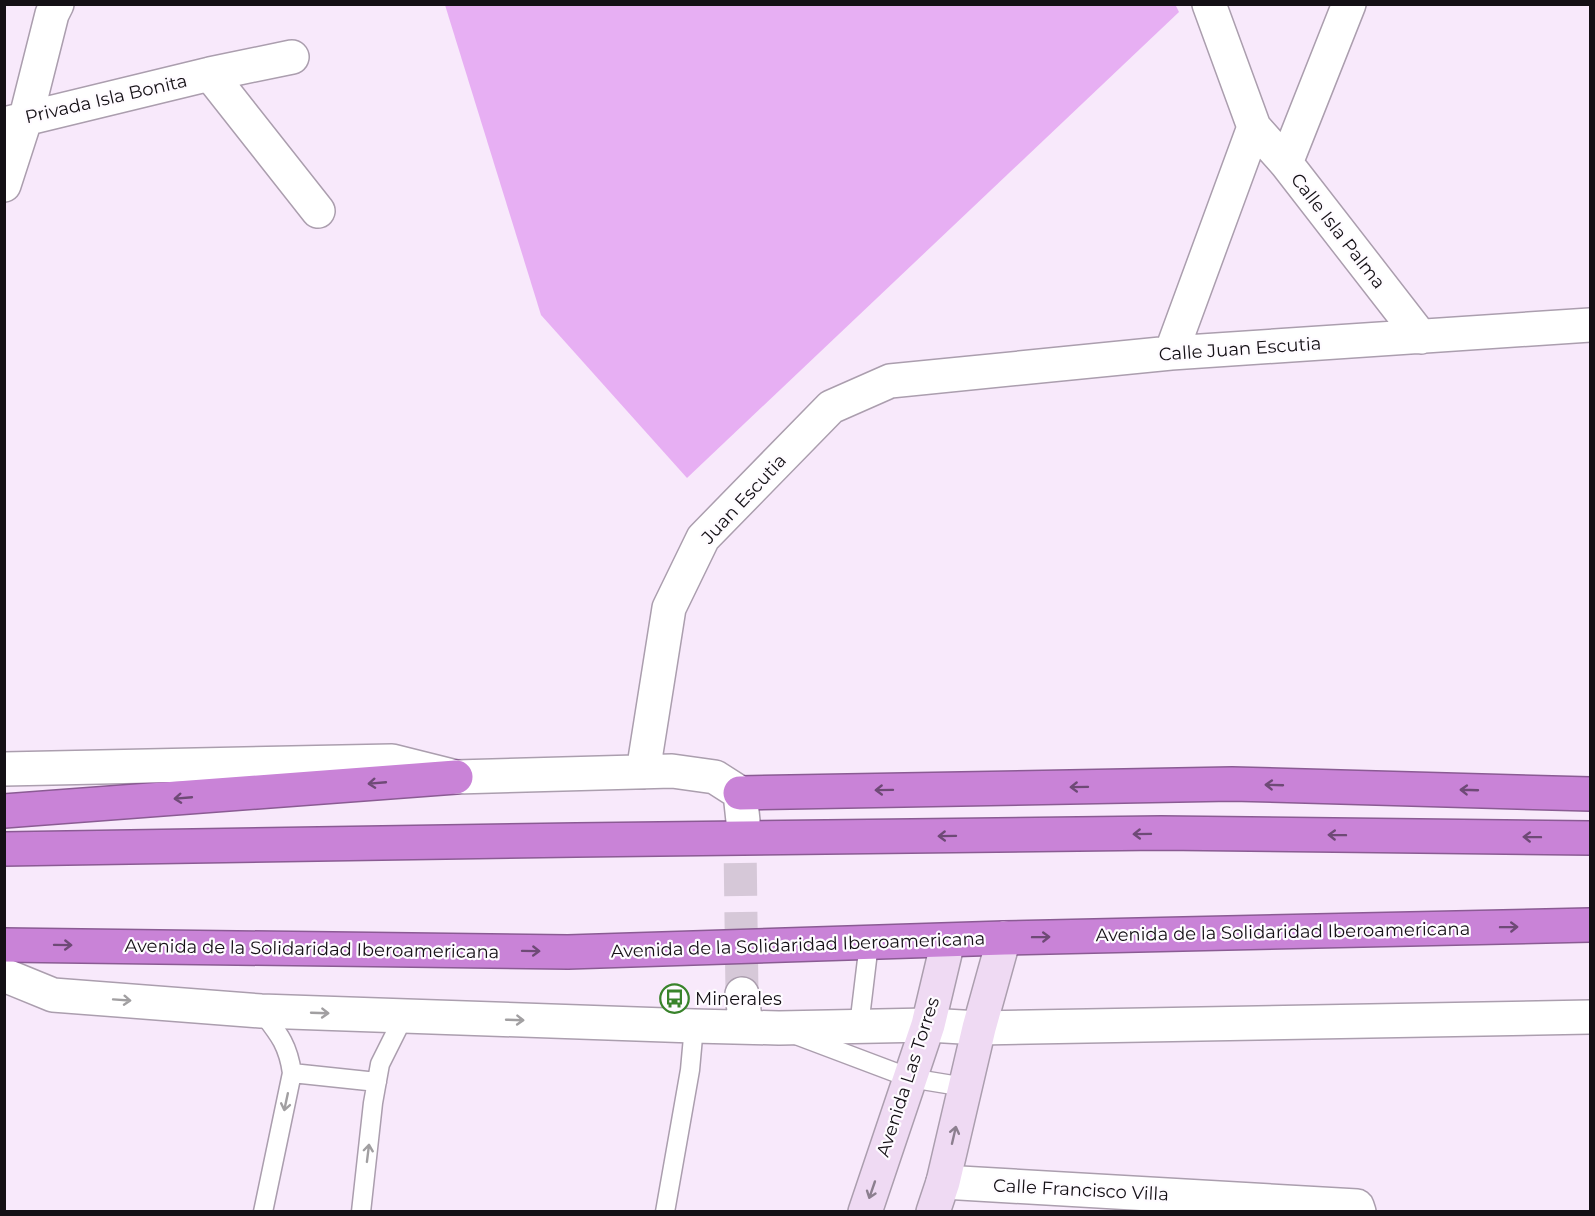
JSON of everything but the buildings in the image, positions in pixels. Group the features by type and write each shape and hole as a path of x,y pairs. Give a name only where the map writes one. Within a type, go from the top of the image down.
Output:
{"highway":[{"path":"4,811 456,777"},
{"path":"741,807 1232,784 1590,794"},
{"path":"4,849 1149,833 1590,838"},
{"name":"Avenida de la Solidaridad Iberoamericana","path":"4,945 568,952 1004,938 1590,925"}],"street":[{"path":"4,184 11,120 57,4"},
{"name":"Calle Isla Palma","path":"1209,4 1254,127 1286,163 1421,337"},
{"path":"1286,163 1349,4"},
{"name":"Privada Isla Bonita","path":"11,120 292,57"},
{"name":"Privada Isla Bonita","path":"210,74 318,211"},
{"path":"1171,353 1254,127"},
{"name":"Calle Juan Escutia","path":"890,381 1171,353 1590,325"},
{"name":"Juan Escutia","path":"643,772 669,608 703,538 831,407 890,381"},
{"path":"4,768 392,761 456,777 672,771 715,777 741,807"},
{"path":"938,1197 1004,938"},
{"name":"Avenida Las Torres","path":"865,1212 928,1025 948,941"},
{"path":"4,975 53,995 261,1011 694,1026 779,1028 928,1025 979,1029 1590,1017"},
{"path":"742,994 746,1027"},
{"name":"Calle Francisco Villa","path":"938,1197 1356,1210"}],"lane":[{"path":"859,1026 869,943"},
{"path":"261,1011 279,1034 289,1053 292,1073 263,1212"},
{"path":"361,1212 380,1064 404,1016"},
{"path":"666,1212 690,1070 694,1026"},
{"path":"779,1028 910,1078 965,1087"},
{"path":"292,1073 377,1082"}],"shaded area":[{"path":"1175,4 1179,12 687,478 541,315 445,5"}],"tunnel":[{"path":"742,994 740,844 743,821"}],"place":[{"name":"Minerales","path":"674,999"}]}
